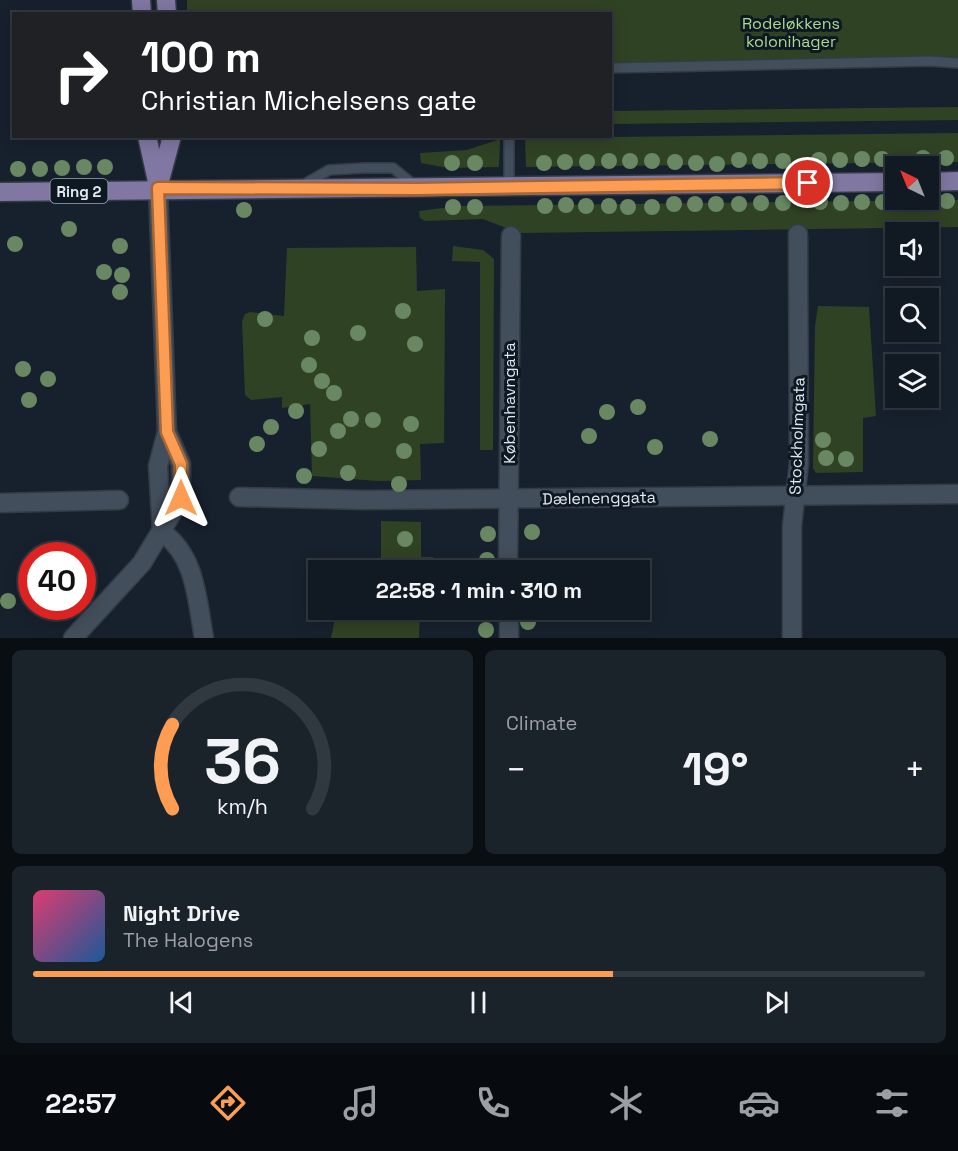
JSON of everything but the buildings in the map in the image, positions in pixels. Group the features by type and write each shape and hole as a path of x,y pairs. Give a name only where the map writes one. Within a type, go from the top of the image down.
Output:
{"main road":[{"path":"147,138 158,188"},
{"path":"158,188 171,138"},
{"path":"939,182 958,181"},
{"name":"Ring 2","path":"0,192 158,188 417,189 885,182"}],"street":[{"path":"73,638 133,574 162,532 181,498 183,482 181,464 167,432 158,188"},
{"name":"Stockholmgata","path":"792,638 792,524 799,463 798,234"},
{"name":"Københavngata","path":"508,560 511,236"},
{"name":"Dælenenggata","path":"239,497 365,500 958,494"},
{"path":"0,503 118,500"},
{"path":"162,532 176,543 192,573 204,638"},
{"path":"509,620 509,638"}],"lane":[{"path":"612,68 930,61 958,63"},
{"path":"509,138 509,186"}],"green space":[{"name":"Rodeløkkens kolonihager","path":"187,0 958,0 958,62 818,66 612,62 612,12 187,12"},
{"path":"958,107 958,120 612,124 612,111"},
{"path":"958,133 958,162 939,162 939,156 885,156 885,163 526,167 525,138"},
{"path":"500,139 499,167 448,168 421,163 420,153 467,150"},
{"path":"939,200 958,200 958,227 939,227 939,222 885,222 885,228 519,233 483,219 425,221 420,218 419,211 458,206 885,201 885,210 939,210"},
{"path":"453,246 483,250 494,259 493,450 480,450 480,262 452,261"},
{"path":"416,247 417,291 445,289 444,443 420,444 421,480 378,481 312,476 310,404 282,408 282,397 251,400 245,395 242,321 245,314 250,312 284,316 287,248"},
{"path":"818,306 869,307 876,416 863,418 863,472 816,473 813,468 815,326"},
{"path":"381,521 421,522 421,557 433,557 433,560 381,560"},
{"path":"335,620 420,620 419,638 331,638"}],"route":[{"path":"181,498 183,482 181,464 167,432 158,188 417,189 808,183"}]}
